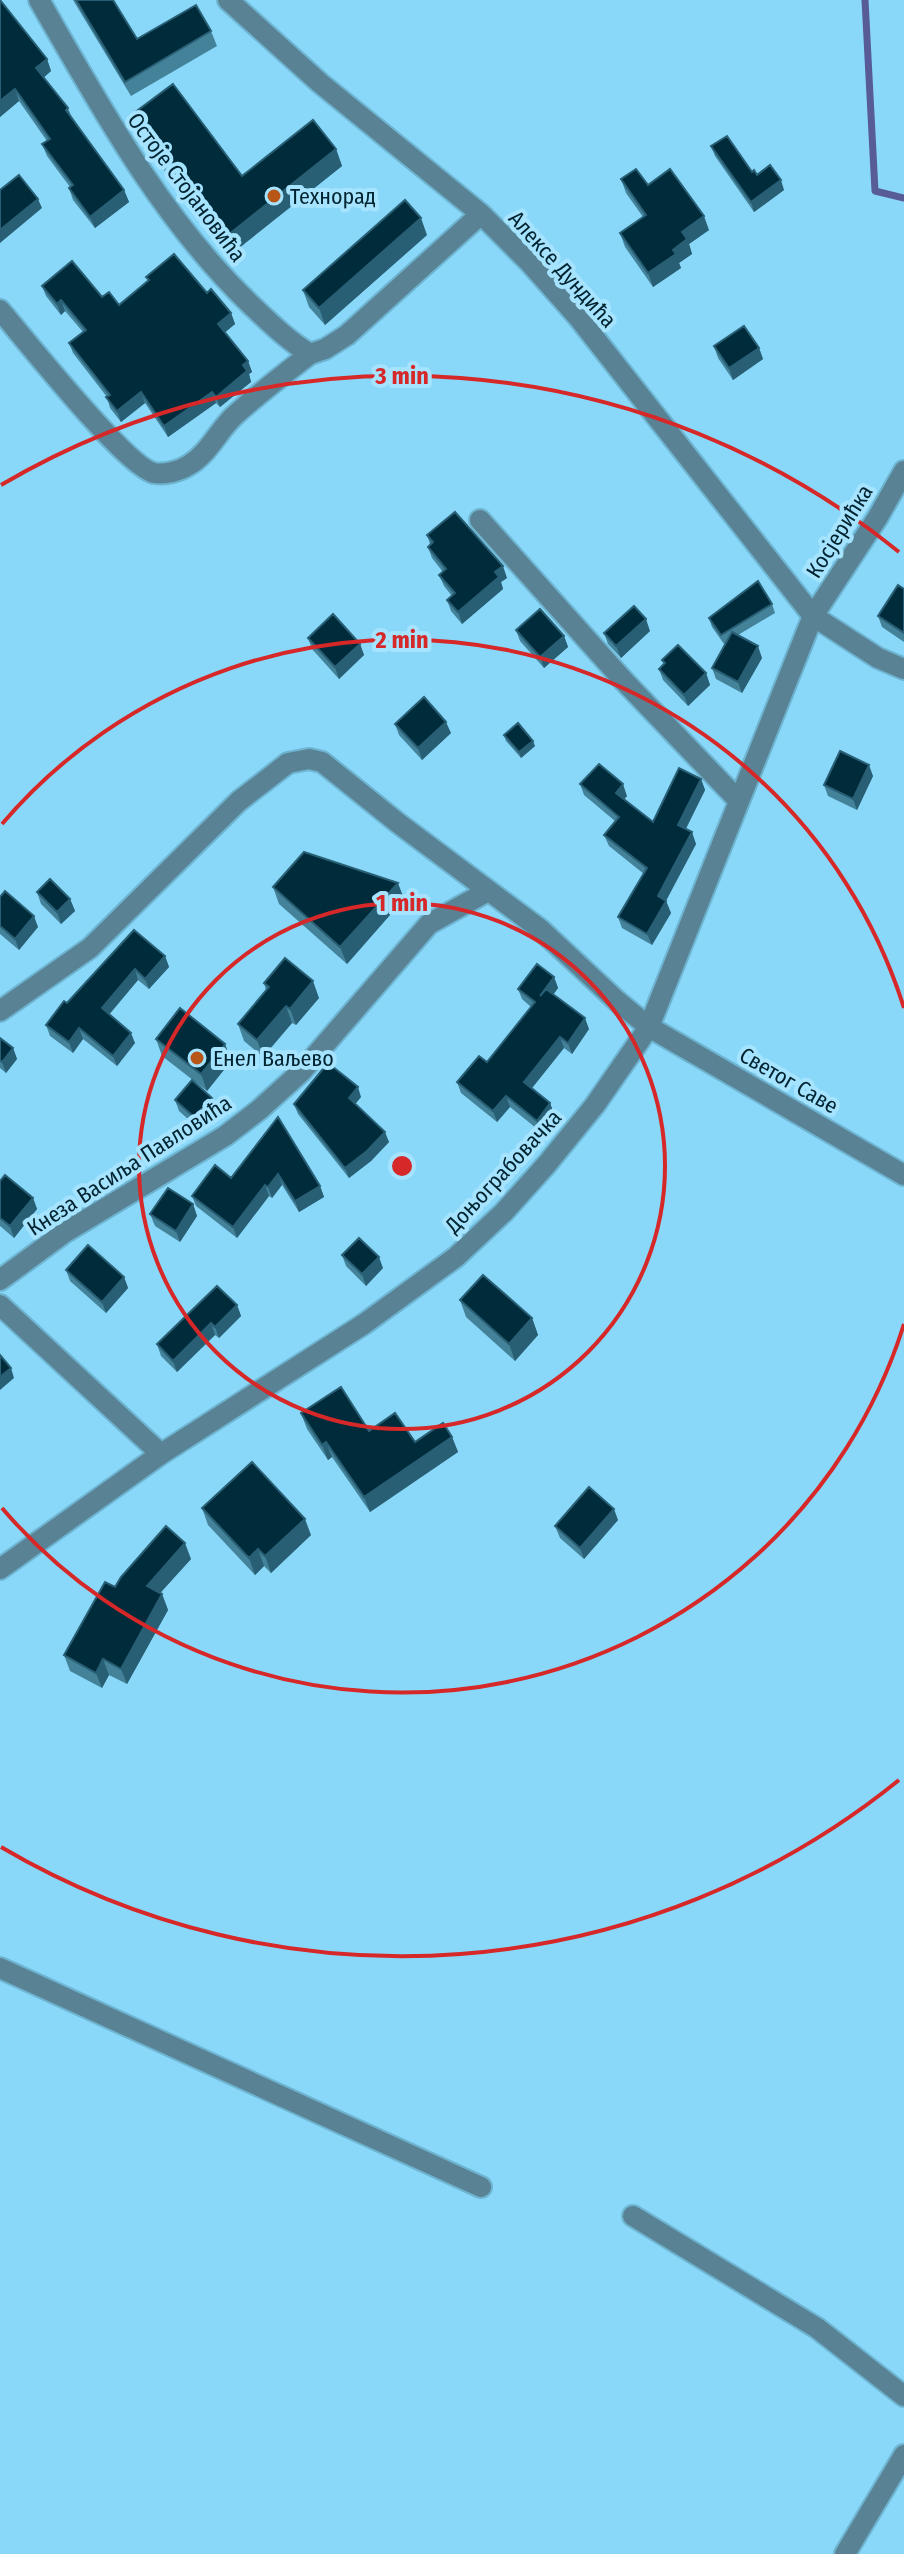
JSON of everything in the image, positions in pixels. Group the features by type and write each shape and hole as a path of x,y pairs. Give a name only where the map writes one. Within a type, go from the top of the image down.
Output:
{"street":[{"name":"Остоје Стојановића","path":"39,0 117,137 188,236 227,281 290,342 310,354"},
{"name":"Алексе Дундића","path":"228,0 320,83 481,214 530,263 578,317 813,616 878,658 904,669"},
{"path":"0,310 99,424 140,466 155,473 170,472 188,466 201,456 231,419 310,354 325,349 347,335 481,214"},
{"name":"Косјерићка","path":"813,616 878,517 904,471"},
{"path":"480,520 624,681 739,801"},
{"name":"Доњограбовачка","path":"0,1569 161,1454 364,1324 456,1257 504,1212 547,1164 595,1105 649,1027 813,616"},
{"name":"Светог Саве","path":"0,1011 90,948 239,801 288,763 298,760 322,762 540,929 649,1027 904,1175"},
{"name":"Кнеза Васиља Павловића","path":"0,1280 64,1233 225,1136 259,1110 302,1071 429,924 488,891"},
{"path":"0,1305 161,1454"},
{"path":"0,1968 481,2187"},
{"path":"633,2216 817,2328 904,2396"},
{"path":"845,2554 904,2455"}],"building":[{"path":"0,0 47,59 36,68 68,108 66,110 124,190 90,217 69,188 73,185 42,144 50,139 15,89 0,101"},
{"path":"76,0 113,0 137,39 196,5 211,31 125,82"},
{"path":"173,84 242,176 313,120 336,149 223,239 130,116"},
{"path":"727,136 752,172 754,170 757,175 770,165 781,180 751,202 711,146"},
{"path":"636,169 648,185 670,169 704,216 682,232 687,239 673,250 676,254 648,273 620,233 646,215 621,179"},
{"path":"19,175 38,199 0,230 0,190"},
{"path":"405,200 421,218 319,308 303,290"},
{"path":"174,254 207,293 211,289 231,313 218,324 248,361 243,365 247,371 216,397 212,392 164,426 141,392 117,411 106,397 110,395 69,343 86,330 61,300 57,304 42,286 72,261 102,297 109,292 119,305"},
{"path":"744,326 759,348 729,368 714,346"},
{"path":"455,512 503,566 495,572 499,577 458,612 447,600 455,593 439,575 446,569 428,547 433,542 427,535"},
{"path":"758,581 772,604 721,635 709,618"},
{"path":"898,585 904,589 904,633 878,616"},
{"path":"634,606 646,619 616,646 604,633"},
{"path":"540,609 564,636 540,657 516,630"},
{"path":"333,614 360,644 335,667 308,638"},
{"path":"732,632 758,646 738,682 712,668"},
{"path":"678,645 706,673 684,695 659,669 665,663 662,660"},
{"path":"424,697 446,722 418,748 395,724"},
{"path":"518,723 533,741 519,752 504,735"},
{"path":"840,751 869,765 853,799 824,785"},
{"path":"599,764 623,784 616,793 653,822 679,768 701,779 678,825 692,832 658,896 666,901 647,934 618,917 647,868 604,835 619,817 580,784"},
{"path":"304,852 398,883 340,947 273,887"},
{"path":"50,879 70,899 57,912 37,892"},
{"path":"5,891 34,916 15,939 0,926 0,897"},
{"path":"134,930 165,956 145,979 135,969 102,1008 131,1033 113,1056 79,1028 69,1042 46,1025 64,1001 67,1003"},
{"path":"285,958 313,981 290,1009 286,1006 257,1040 238,1024 269,987 264,983"},
{"path":"537,964 554,977 540,996 546,989 585,1018 568,1043 560,1037 524,1082 550,1103 537,1121 506,1096 493,1111 457,1082 479,1056 487,1062 535,1002 518,989"},
{"path":"180,1008 225,1044 201,1074 156,1039"},
{"path":"0,1038 13,1048 2,1062 0,1060"},
{"path":"328,1063 358,1087 349,1098 385,1132 345,1168 294,1104"},
{"path":"192,1080 212,1098 194,1117 175,1100"},
{"path":"278,1117 320,1186 295,1201 278,1174 268,1187 265,1185 233,1227 192,1196 215,1165 231,1178"},
{"path":"5,1175 33,1198 10,1226 0,1218 0,1181"},
{"path":"168,1188 193,1204 176,1231 150,1214"},
{"path":"359,1238 379,1257 362,1274 342,1255"},
{"path":"88,1245 124,1277 102,1302 66,1270"},
{"path":"483,1275 532,1318 509,1344 460,1300"},
{"path":"217,1286 237,1305 215,1327 211,1323 173,1361 157,1344"},
{"path":"0,1355 11,1368 0,1377"},
{"path":"341,1387 369,1431 395,1413 415,1442 443,1423 452,1437 364,1497 326,1442 322,1445 301,1413"},
{"path":"252,1462 305,1519 265,1556 258,1549 249,1558 202,1508"},
{"path":"589,1487 614,1509 580,1548 555,1526"},
{"path":"166,1526 185,1543 147,1586 162,1594 121,1669 103,1659 96,1673 64,1655 105,1582 115,1587"}],"waterway":[{"path":"865,0 875,191 904,198"}],"place":[{"name":"Технорад","path":"274,196"},
{"name":"Енел Ваљево","path":"197,1058"}]}
